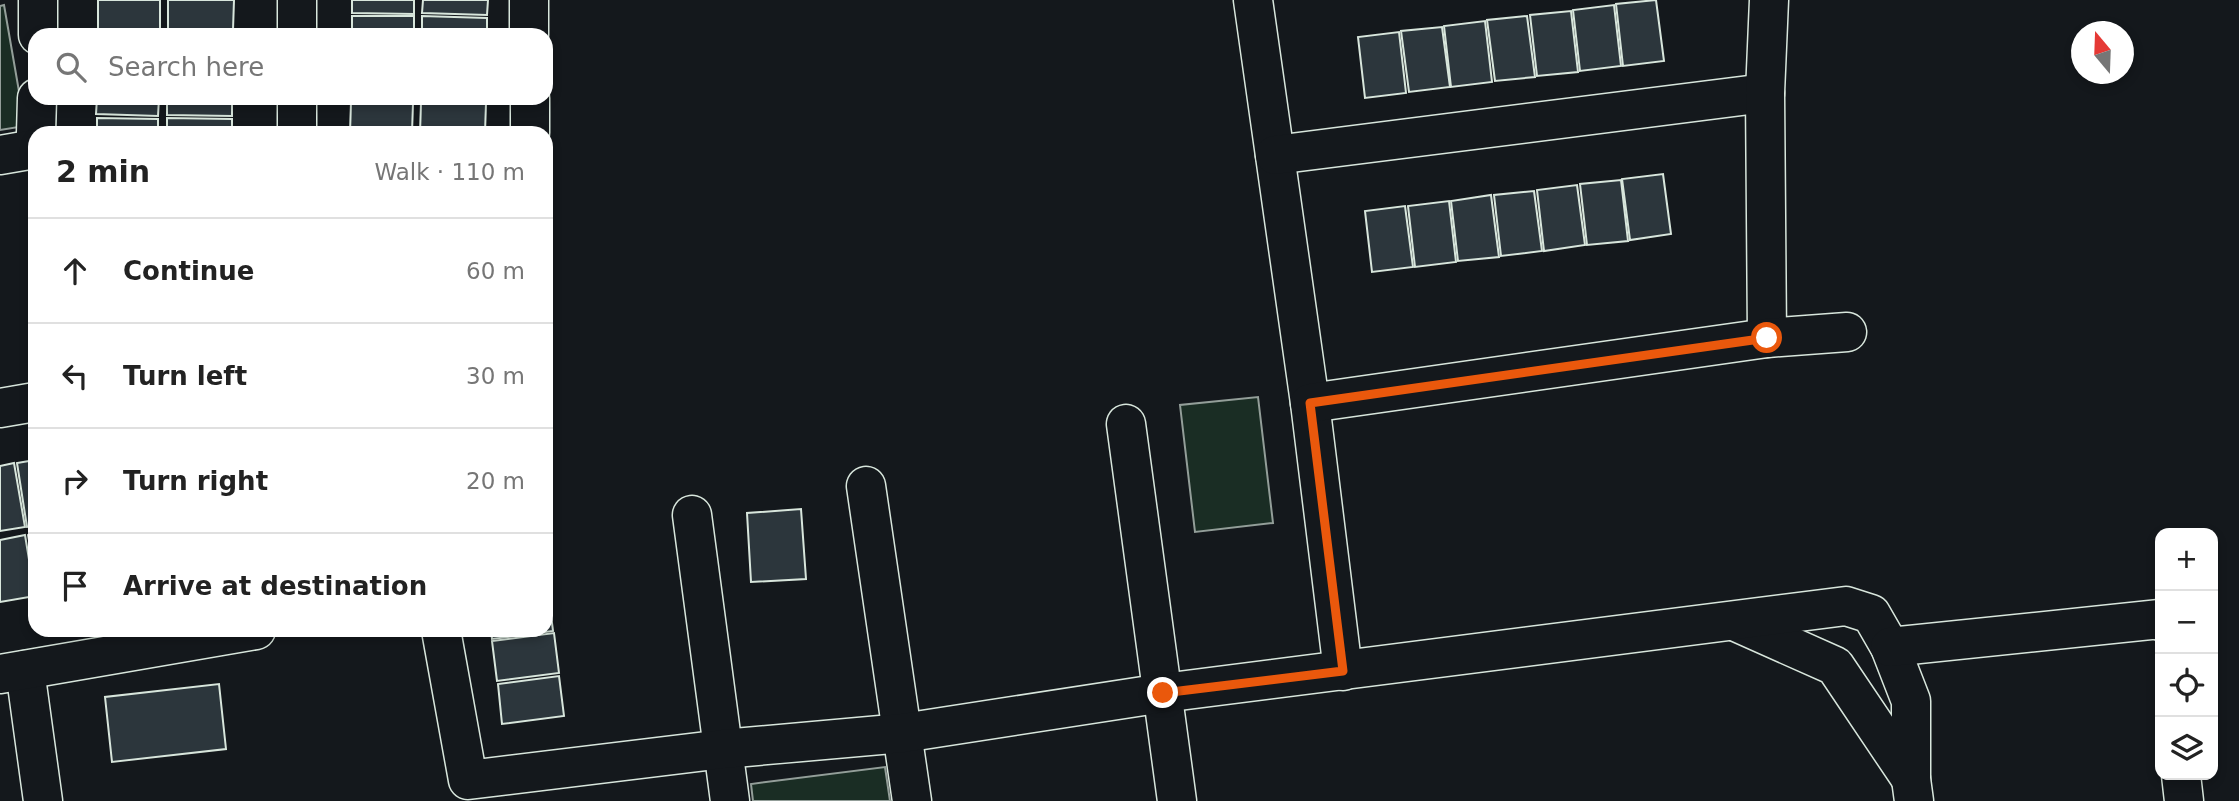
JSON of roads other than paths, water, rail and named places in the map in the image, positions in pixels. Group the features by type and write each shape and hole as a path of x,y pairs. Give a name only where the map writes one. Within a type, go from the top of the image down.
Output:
{"street":[{"path":"38,0 38,28"},
{"path":"297,0 297,28"},
{"path":"529,0 529,28"},
{"path":"1253,0 1310,403 1343,671"},
{"path":"1767,338 1765,93 1769,0"},
{"path":"1275,155 1765,93"},
{"path":"36,126 37,105"},
{"path":"297,105 297,126"},
{"path":"530,105 530,126"},
{"path":"0,155 28,150"},
{"path":"1310,403 1767,338 1847,332"},
{"path":"0,408 28,403"},
{"path":"1126,424 1177,801"},
{"path":"866,486 912,801"},
{"path":"692,515 730,801"},
{"path":"442,637 469,791 723,749 903,733 1163,693 1846,606 1871,614 1891,647 1911,701 1913,790"},
{"path":"1891,647 2155,619"},
{"path":"1734,621 1835,666 1913,790"},
{"path":"43,801 13,672 216,637"},
{"path":"2182,780 2184,801"}]}
